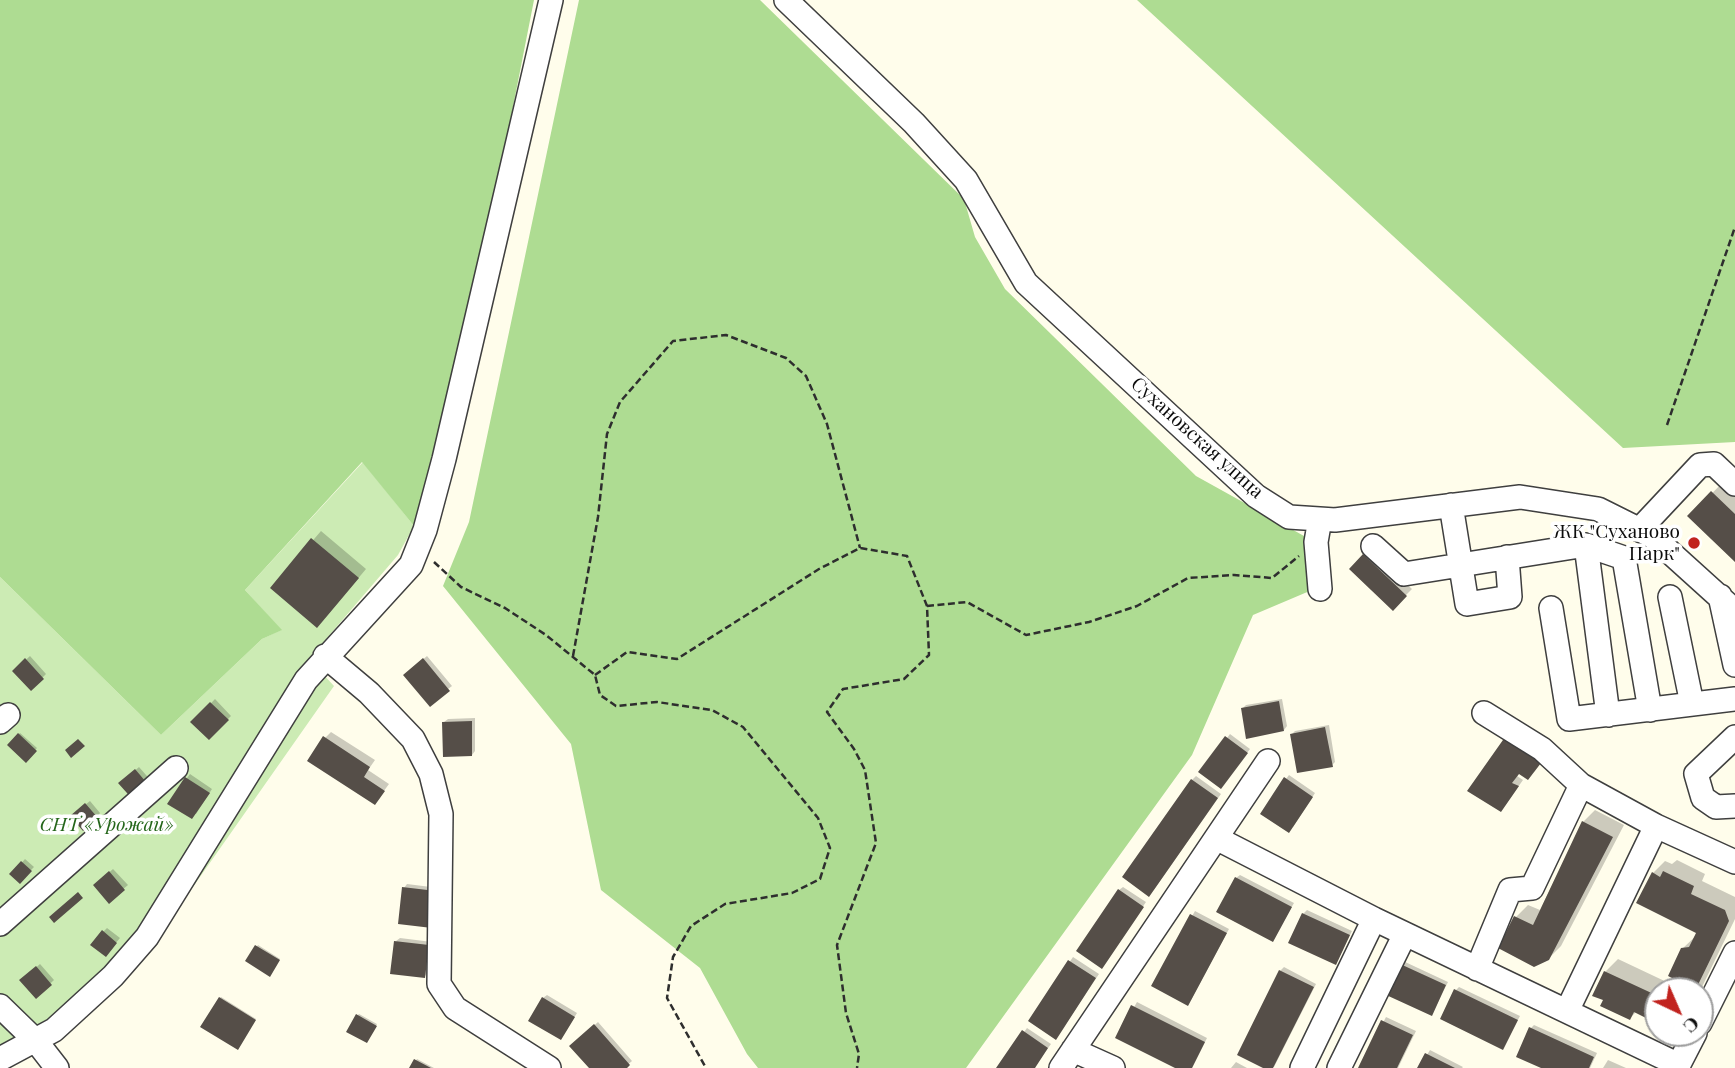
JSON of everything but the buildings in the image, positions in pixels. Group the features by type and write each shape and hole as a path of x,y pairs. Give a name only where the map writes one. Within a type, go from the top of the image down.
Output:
{"street":[{"path":"0,1059 54,1030 114,976 148,937 306,680 408,570 418,548 444,459 551,0"},
{"name":"Сухановская улица","path":"786,0 897,106 966,180 1026,283 1256,496 1289,517 1320,519 1363,518 1520,497 1545,498 1598,509 1640,529 1728,603"},
{"path":"1640,529 1700,465 1714,464 1735,484"},
{"path":"1451,505 1467,604 1510,597 1507,557"},
{"path":"1320,519 1316,542 1320,589"},
{"path":"1373,546 1404,574 1586,545 1625,558 1650,710"},
{"path":"1586,545 1608,715"},
{"path":"1670,597 1692,704"},
{"path":"1728,603 1735,665"},
{"path":"1551,608 1569,719 1735,699"},
{"path":"326,656 369,693 412,739 431,774 441,814 439,984 455,1009 549,1068"},
{"path":"1484,713 1542,749 1581,785 1656,827 1735,862"},
{"path":"1735,737 1696,774 1703,798 1716,807 1735,806"},
{"path":"1113,1068 1067,1059 1268,761"},
{"path":"0,924 176,768"},
{"path":"1477,969 1510,890 1532,888 1581,785"},
{"path":"1567,1011 1656,827"},
{"path":"1216,838 1374,919 1678,1067 1688,1047"},
{"path":"1302,1068 1374,919"},
{"path":"1339,1068 1405,934"},
{"path":"1714,995 1735,953"},
{"path":"0,1006 36,1041 57,1068"}],"path":[{"path":"1667,425 1735,228"},
{"path":"573,657 598,517 607,434 620,402 673,341 726,335 786,358 806,376 827,424 860,548"},
{"path":"927,606 967,603 1027,635 1089,622 1137,606 1188,578 1234,575 1272,578 1316,542"},
{"path":"418,548 461,587 505,608 573,657 595,675 600,695 616,706 657,702 712,710 743,727 818,818 830,848 820,879 792,893 725,904 691,926 673,957 667,998 706,1068"},
{"path":"595,675 627,653 677,659 819,569 860,548 907,556 927,606 929,655 904,678 843,689 827,712 854,749 865,770 876,844 838,946 846,1013 859,1054 857,1068"}],"green space":[{"path":"0,0 534,0 447,442 414,526 362,462 245,590 282,630 262,639 161,735 0,577"},
{"path":"579,0 760,0 964,199 975,237 1005,289 1196,476 1304,536 1312,590 1253,615 1192,755 966,1068 758,1068 747,1054 700,968 601,890 571,744 443,586 469,522"},
{"path":"1137,0 1735,0 1735,442 1623,448"},
{"name":"СНТ «Урожай»","path":"363,462 414,526 398,555 309,659 334,686 148,951 0,1067 0,577 161,735 262,639 281,630 245,590"}],"place":[{"name":"ЖК \"Суханово Парк\"","path":"1694,543"}]}
